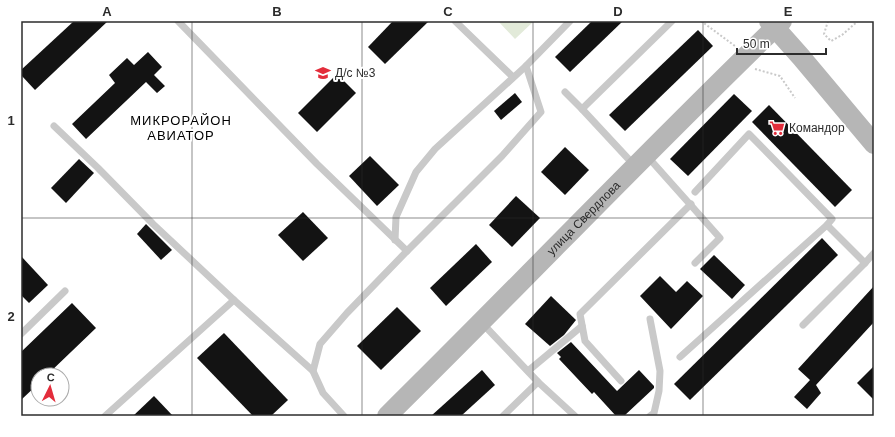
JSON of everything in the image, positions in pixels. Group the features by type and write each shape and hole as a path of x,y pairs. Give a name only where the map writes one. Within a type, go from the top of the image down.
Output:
{"main road":[{"path":"775,23 874,144"},
{"name":"улица Свердлова","path":"387,416 482,323 775,23"}],"lane":[{"path":"178,21 317,164 407,251"},
{"path":"455,21 513,77"},
{"path":"395,240 396,217 416,172 435,148 526,66 570,21"},
{"path":"582,109 672,21"},
{"path":"313,371 320,344 407,251 502,156 542,112 526,66"},
{"path":"565,92 582,109 691,204 720,238 694,263"},
{"path":"54,126 153,224 313,371 324,393 344,416"},
{"path":"680,357 832,219 749,134 695,192"},
{"path":"621,381 585,340 580,314 691,204"},
{"path":"827,225 865,263"},
{"path":"803,325 874,253"},
{"path":"21,334 65,291"},
{"path":"105,416 234,300"},
{"path":"650,320 660,372 659,391 654,413 650,416"},
{"path":"482,323 538,382 575,416"},
{"path":"528,371 582,326"},
{"path":"503,416 538,382"}],"path":[{"path":"700,21 736,46"},
{"path":"828,21 824,34 832,41 842,35 858,21"},
{"path":"750,72 755,69 780,76 796,98"}],"green space":[{"path":"498,21 532,21 533,22 515,39"}],"building":[{"path":"74,21 108,21 35,90 21,75 21,70"},
{"path":"393,21 429,21 385,64 368,47"},
{"path":"592,21 623,21 570,72 555,57"},
{"path":"698,30 713,46 625,131 609,115"},
{"path":"148,52 162,67 154,75 165,86 157,93 146,82 86,139 72,124 115,83 109,75 127,58 134,65"},
{"path":"337,74 356,93 317,132 298,113"},
{"path":"515,93 522,102 501,120 494,111"},
{"path":"734,94 752,111 688,176 670,159"},
{"path":"769,105 852,190 835,207 752,122"},
{"path":"565,147 589,170 565,195 541,172"},
{"path":"370,156 399,185 377,206 349,176"},
{"path":"79,159 94,173 66,203 51,188"},
{"path":"516,196 540,218 512,247 489,225"},
{"path":"303,212 328,238 303,261 278,235"},
{"path":"146,224 172,250 161,260 137,234"},
{"path":"822,238 838,255 690,400 674,384"},
{"path":"476,244 492,262 446,306 430,288"},
{"path":"714,255 745,285 732,299 700,269"},
{"path":"21,256 48,285 29,303 21,295"},
{"path":"660,276 676,292 687,281 703,296 671,329 640,296"},
{"path":"874,286 874,322 816,385 821,393 807,409 794,397 810,380 798,369"},
{"path":"551,296 576,320 564,335 550,346 525,324"},
{"path":"72,303 96,328 55,367 30,367 30,392 21,400 21,352"},
{"path":"397,307 421,331 381,370 357,346"},
{"path":"224,333 288,400 271,416 253,416 197,358"},
{"path":"571,342 617,391 639,370 654,386 654,388 624,416 616,416 594,392 592,394 559,359 561,357 557,353"},
{"path":"874,366 874,400 857,383"},
{"path":"482,370 495,385 461,416 431,416"},
{"path":"154,396 173,416 133,416"}],"place":[{"name":"Д/с №3","path":"323,73"},
{"name":"Командор","path":"777,128"}],"district":[{"name":"МИКРОРАЙОН АВИАТОР","path":"181,128"}]}
